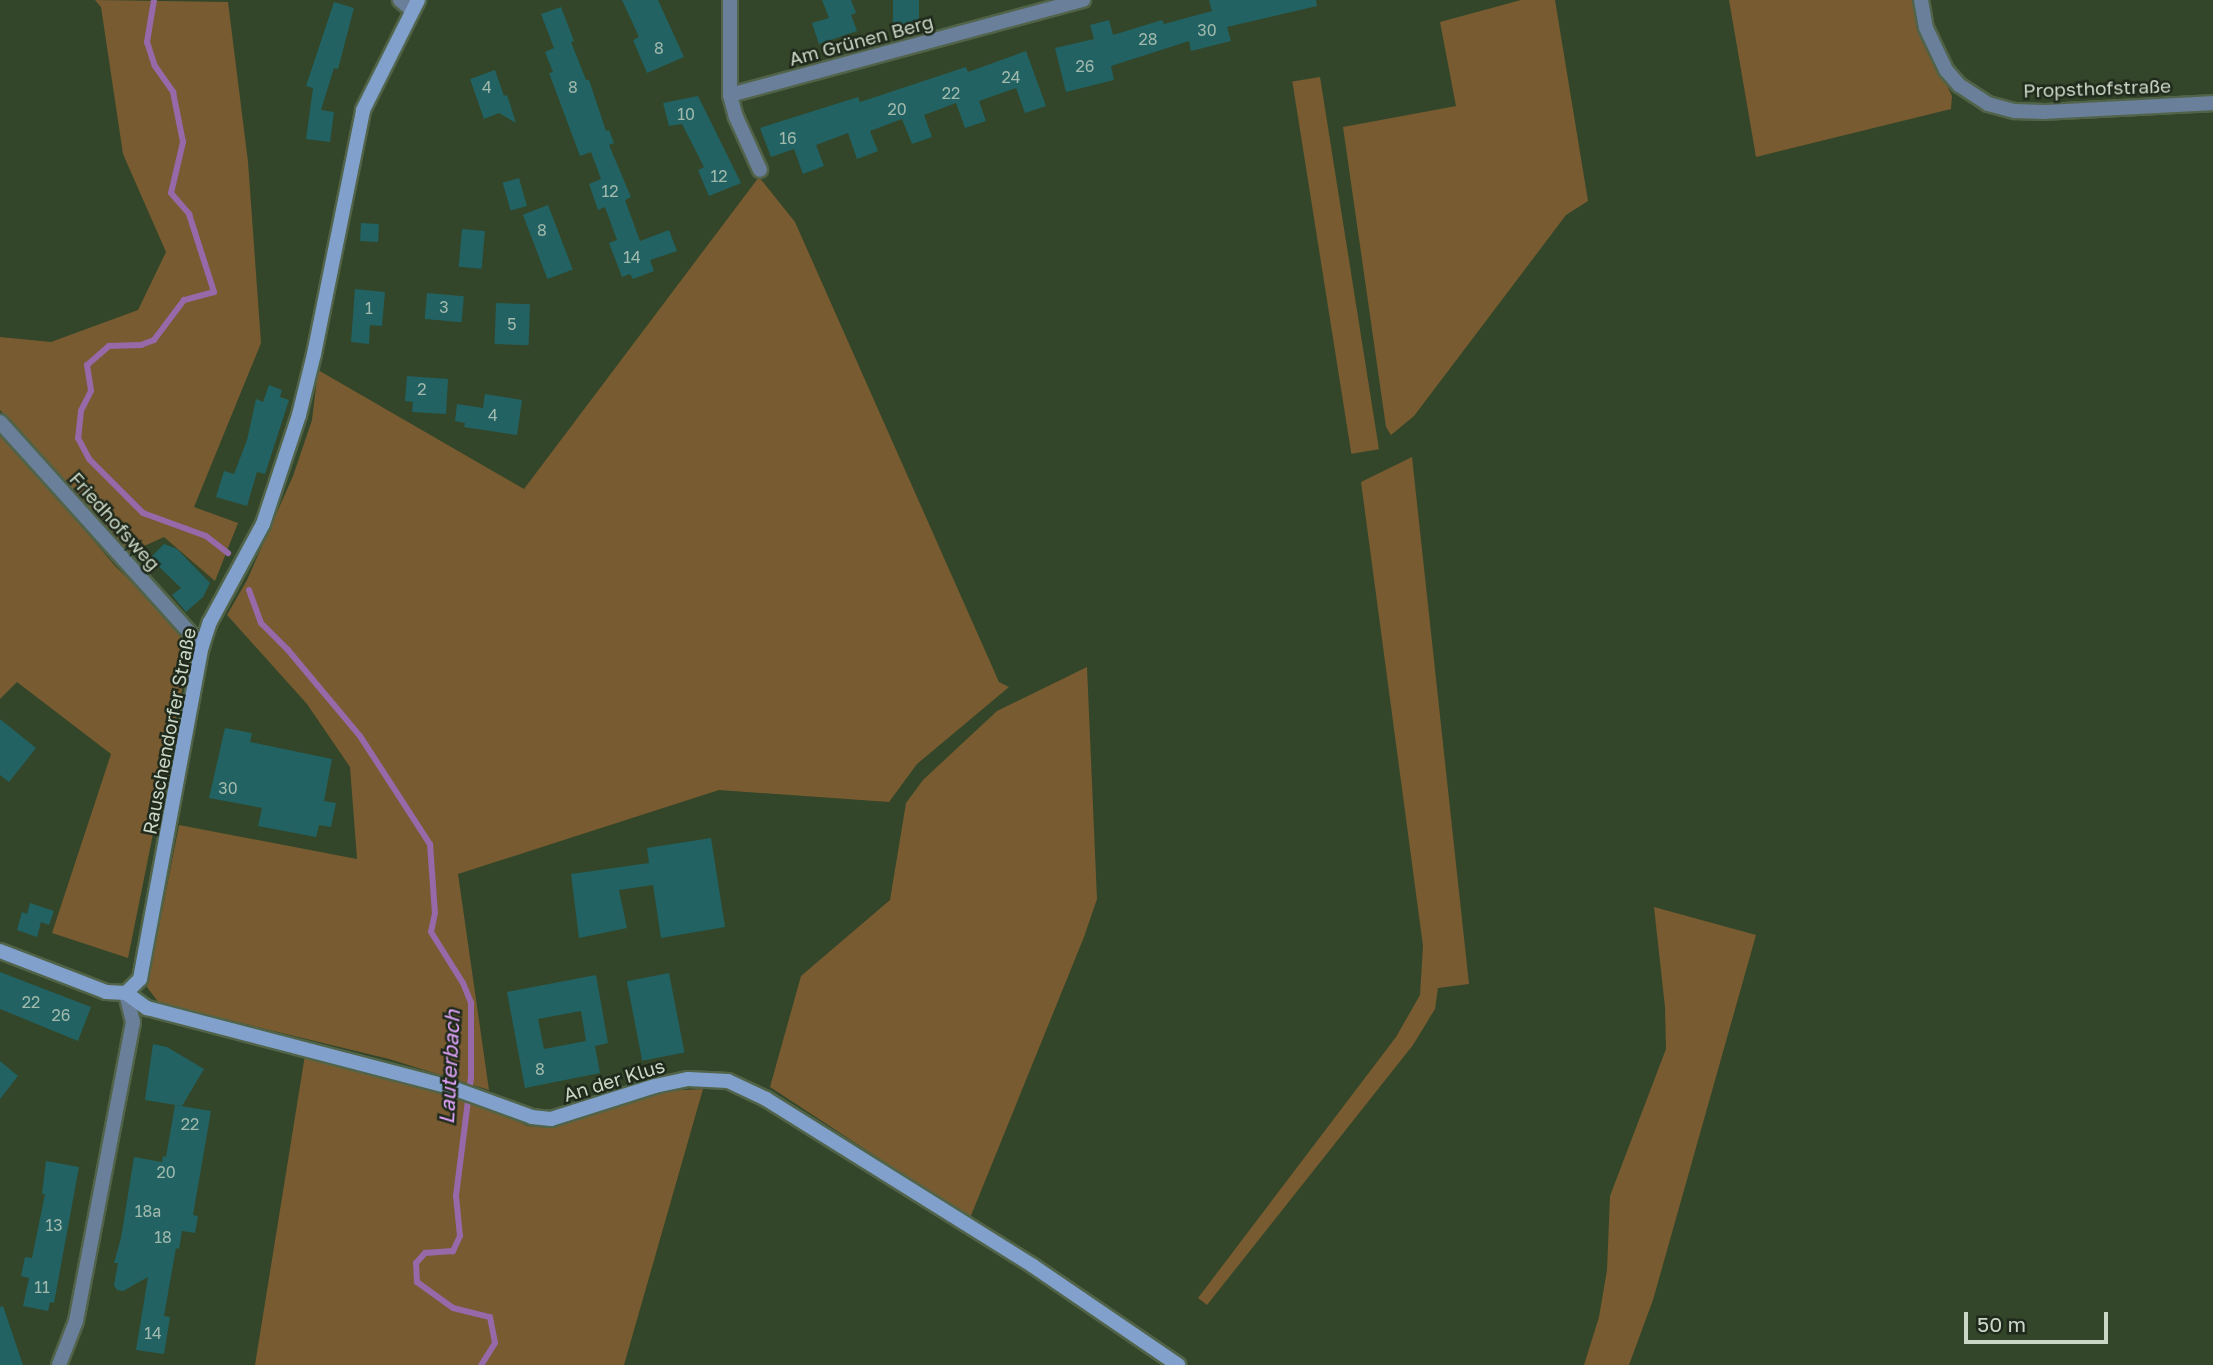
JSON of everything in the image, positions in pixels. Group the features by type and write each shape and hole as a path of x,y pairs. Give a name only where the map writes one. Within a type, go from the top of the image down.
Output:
{"street":[{"path":"400,0 415,5"},
{"path":"730,0 730,95 736,117 760,170"},
{"name":"Am Grünen Berg","path":"730,95 1083,0"},
{"name":"Propsthofstraße","path":"1921,0 1926,28 1946,70 1959,85 1988,104 2014,111 2044,112 2213,103"},
{"name":"Rauschendorfer Straße","path":"126,993 140,979 202,646 210,622 262,524 295,426 314,354 360,120 415,5"},
{"name":"Friedhofsweg","path":"0,422 202,646"},
{"name":"An der Klus","path":"0,951 106,992 126,993 147,1008 447,1086 493,1100 532,1117 551,1119 666,1083 688,1079 728,1081 766,1099 1022,1259 1176,1364"},
{"path":"59,1365 76,1321 133,1022 126,993"}],"shaded area":[{"path":"95,0 228,2 248,162 261,343 194,507 238,523 215,581 164,537 129,553 0,410 0,337 51,342 138,310 166,252 123,154 101,7"},
{"path":"1521,0 1555,0 1588,201 1566,215 1414,416 1391,435 1386,427 1343,127 1456,106 1440,22"},
{"path":"1729,0 1912,0 1917,23 1952,96 1951,109 1756,157"},
{"path":"1320,77 1379,449 1351,454 1292,81"},
{"path":"759,177 795,222 999,682 1009,687 917,764 889,802 719,790 458,874 489,1090 389,1059 159,1003 147,987 179,825 357,859 350,767 307,704 227,615 247,580 293,476 312,420 318,370 524,489"},
{"path":"0,429 115,566 187,636 178,657 185,675 128,958 52,933 111,754 17,682 0,699"},
{"path":"1412,457 1469,984 1438,988 1435,1009 1413,1045 1207,1305 1198,1298 1396,1037 1420,995 1423,946 1361,482"},
{"path":"1087,667 1097,899 970,1218 770,1087 801,976 890,900 906,803 923,780 997,711"},
{"path":"1654,907 1756,935 1653,1300 1629,1365 1584,1365 1599,1317 1607,1270 1610,1196 1666,1049 1665,1007"},
{"path":"305,1055 493,1108 527,1126 550,1128 665,1091 703,1089 624,1365 255,1365"}],"building":[{"path":"622,0 658,0 684,57 647,73 633,40 639,37"},
{"path":"822,0 851,0 856,13 851,15 857,31 819,44 812,23 829,18"},
{"path":"893,0 919,0 919,24 893,24"},
{"path":"1209,0 1316,0 1317,6 1227,27 1231,41 1191,51 1189,41 1111,66 1114,80 1066,92 1055,48 1094,39 1090,25 1109,20 1113,35 1162,20 1164,24 1212,11"},
{"path":"334,2 354,8 338,69 334,68 321,110 334,112 330,142 306,139 313,88 306,86"},
{"path":"561,7 574,41 571,42 586,80 589,80 606,131 609,130 614,143 609,145 631,197 625,200 640,241 669,230 677,251 650,260 654,271 633,279 630,274 622,277 609,243 617,240 605,207 598,210 589,184 601,179 591,152 580,156 549,73 553,72 545,52 554,48 541,14"},
{"path":"1026,51 1046,106 1025,113 1016,88 979,101 986,121 965,128 956,103 924,115 932,137 912,144 902,119 870,131 878,151 857,159 848,133 816,145 824,166 803,174 794,149 771,157 760,128 858,97 860,102 966,67 968,72"},
{"path":"495,70 516,123 499,113 484,119 470,79"},
{"path":"698,96 741,183 709,196 698,170 704,167 682,124 669,126 663,103"},
{"path":"519,178 527,206 511,211 503,183"},
{"path":"548,205 573,269 548,279 523,215"},
{"path":"361,223 379,224 378,242 360,241"},
{"path":"462,229 485,231 482,269 459,267"},
{"path":"355,289 385,292 382,326 370,325 369,344 351,342"},
{"path":"427,293 464,296 462,322 425,319"},
{"path":"496,303 530,304 529,345 495,344"},
{"path":"407,376 448,379 446,414 412,412 413,402 405,401"},
{"path":"269,385 282,390 280,397 289,400 265,474 257,472 247,506 216,497 224,471 234,474 247,440 256,399 263,402"},
{"path":"485,394 522,400 517,435 464,427 465,423 455,421 457,404 483,408"},
{"path":"164,544 177,549 210,583 203,597 186,612 172,595 181,588 150,558"},
{"path":"0,719 36,748 9,782 0,775"},
{"path":"225,728 252,733 250,742 332,759 324,801 336,803 331,827 319,825 316,837 258,826 262,808 209,798"},
{"path":"711,838 725,927 661,938 653,885 619,890 627,928 579,938 571,874 649,863 647,848"},
{"path":"30,903 54,911 49,925 41,922 37,937 17,930 22,912 27,914"},
{"path":"0,972 91,1007 78,1041 0,1009"},
{"path":"669,973 684,1053 642,1061 627,981"},
{"path":"596,975 608,1043 595,1046 600,1073 525,1088 507,992","holes":["581,1011 586,1041 544,1049 538,1019"]},
{"path":"153,1044 167,1047 204,1069 182,1106 145,1100"},
{"path":"0,1061 18,1076 0,1099"},
{"path":"175,1105 211,1111 193,1215 198,1216 195,1233 182,1231 179,1249 176,1248 164,1316 170,1317 164,1354 136,1350 148,1277 123,1291 117,1290 114,1285 118,1263 114,1263 121,1238 134,1157 162,1162 163,1156 166,1157"},
{"path":"46,1161 79,1167 54,1303 50,1302 48,1311 23,1306 29,1278 21,1276 25,1257 32,1258 45,1194 42,1194"},
{"path":"3,1306 23,1365 0,1365 0,1307"}],"waterway":[{"name":"Lauterbach","path":"154,0 147,42 155,66 173,92 183,142 171,193 189,214 214,292 184,300 154,340 141,345 109,346 87,365 91,391 81,411 78,438 89,459 143,513 206,536 228,553"},
{"name":"Lauterbach","path":"249,590 261,623 288,650 360,736 430,844 435,913 431,932 463,983 471,1003 471,1077 456,1196 460,1236 453,1251 425,1253 416,1263 417,1282 453,1308 490,1317 495,1343 481,1365"}]}
